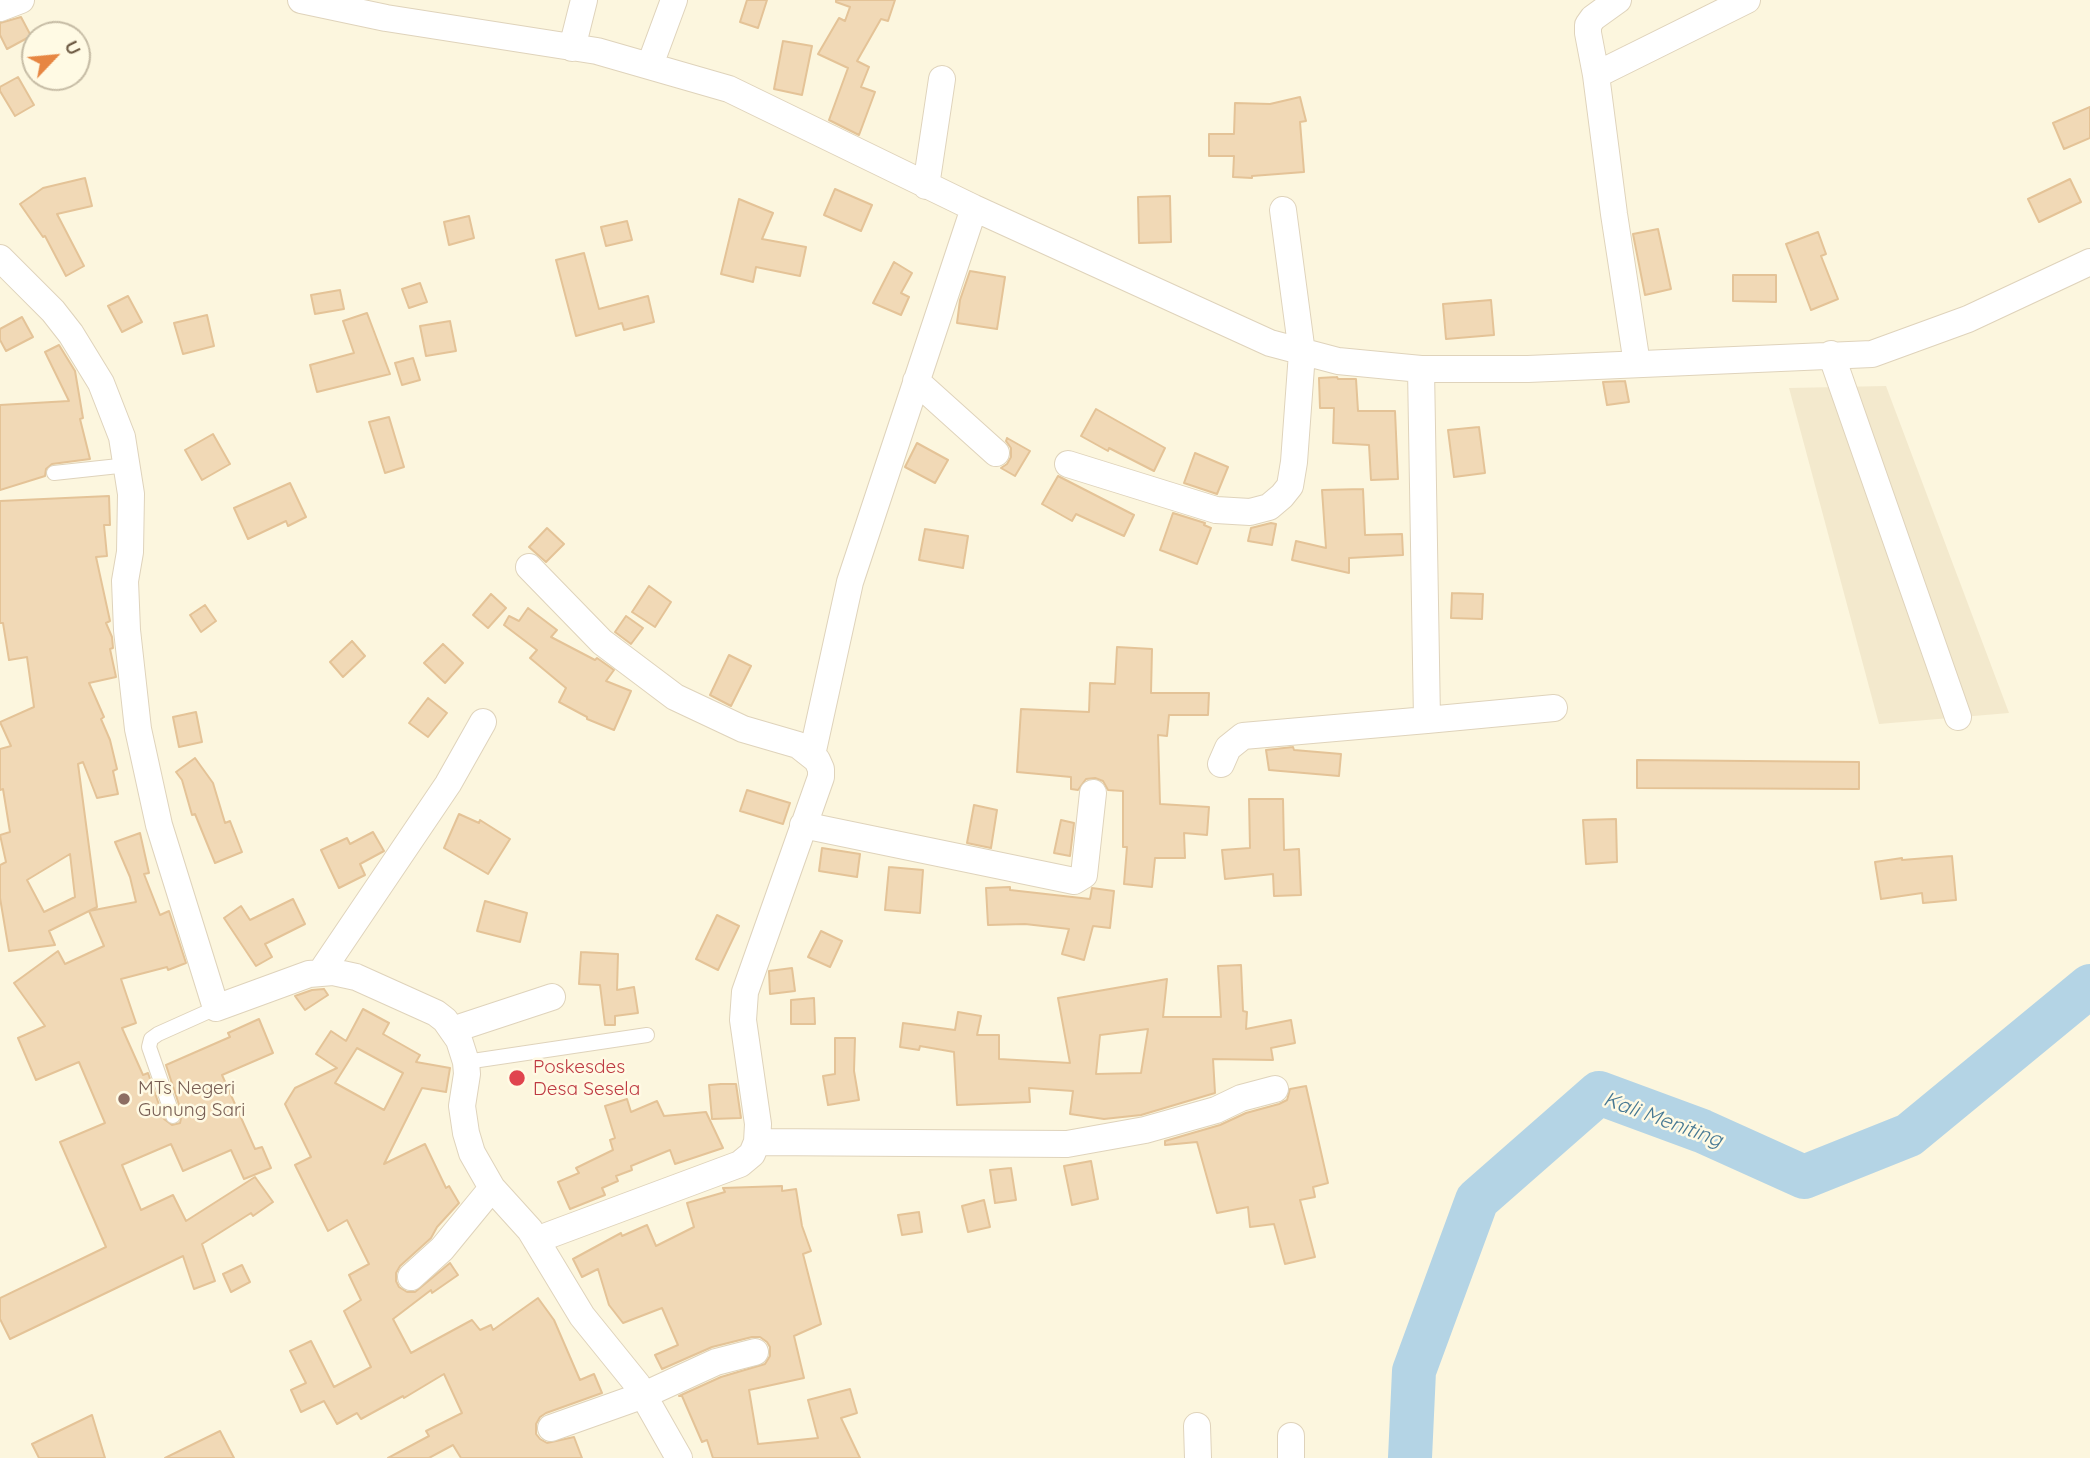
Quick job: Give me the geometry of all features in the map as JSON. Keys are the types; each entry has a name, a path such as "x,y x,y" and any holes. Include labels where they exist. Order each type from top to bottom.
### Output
{"street":[{"path":"0,8 21,0"},
{"path":"301,0 389,9 597,51 729,89 926,186 1270,343 1302,353 1363,365 1420,369 1528,369 1872,354 1968,319 2090,262"},
{"path":"572,48 584,0"},
{"path":"650,65 674,0"},
{"path":"1618,0 1588,25 1637,364"},
{"path":"1597,75 1747,0"},
{"path":"926,186 942,79"},
{"path":"812,755 850,582 974,208"},
{"path":"1069,464 1216,510 1250,512 1269,507 1290,486 1302,353 1283,210"},
{"path":"0,258 53,311 88,358 113,410 128,465 132,523 125,581 127,630 138,729 159,825 216,1007 321,972 345,973 436,1013 459,1040 466,1062 462,1106 472,1153 492,1188 536,1240 582,1317 616,1356 644,1395 679,1458"},
{"path":"1831,354 1958,717"},
{"path":"1420,369 1427,720"},
{"path":"916,381 996,453"},
{"path":"529,567 602,642 675,697 743,729 798,745 812,755 821,769 821,777 745,992 743,1020 758,1124 757,1142 752,1154 740,1164 536,1240"},
{"path":"1221,764 1228,748 1243,736 1554,708"},
{"path":"321,972 448,784 483,722"},
{"path":"803,825 1074,881 1084,875 1093,793"},
{"path":"452,1030 552,997"},
{"path":"757,1142 1067,1144 1145,1130 1216,1110 1241,1098 1275,1089"},
{"path":"411,1277 442,1249 492,1188"},
{"path":"551,1428 644,1395 716,1362 755,1352"},
{"path":"1197,1426 1198,1458"}],"lane":[{"path":"54,473 128,465"},
{"path":"173,1116 149,1046 151,1040 158,1034 216,1007"},
{"path":"466,1062 647,1035"}],"shaded area":[{"path":"1886,386 2009,713 1879,724 1789,388"}],"building":[{"path":"747,0 767,0 758,28 740,22"},
{"path":"836,0 895,0 888,21 881,19 857,61 869,67 861,87 875,92 859,135 829,120 848,68 818,54 839,18 845,21 850,7"},
{"path":"21,17 23,21 21,41 7,49 0,35 0,23"},
{"path":"783,41 812,46 802,95 774,89"},
{"path":"18,77 21,91 26,91 34,105 15,116 0,87"},
{"path":"1300,97 1306,121 1300,122 1304,172 1252,178 1233,177 1234,156 1209,156 1209,134 1234,134 1235,103 1270,104"},
{"path":"2090,107 2090,138 2064,149 2053,123"},
{"path":"85,178 92,206 57,214 84,266 66,276 45,236 43,237 20,204 43,188"},
{"path":"2070,179 2081,202 2039,222 2028,199"},
{"path":"835,189 872,205 861,231 824,215"},
{"path":"1170,196 1171,242 1139,243 1138,197"},
{"path":"739,199 773,213 762,239 806,247 800,276 756,267 753,282 721,274"},
{"path":"469,216 474,238 449,245 444,222"},
{"path":"627,221 632,240 606,246 601,227"},
{"path":"1658,229 1671,289 1645,295 1633,234"},
{"path":"1818,232 1826,254 1821,256 1838,299 1811,310 1786,244"},
{"path":"584,253 599,309 648,296 654,322 624,330 622,323 576,336 556,260"},
{"path":"894,262 912,273 901,293 909,297 901,315 873,303"},
{"path":"970,271 1005,277 997,329 957,323 960,300"},
{"path":"1733,275 1776,275 1776,302 1733,301"},
{"path":"420,283 427,302 409,308 402,289"},
{"path":"340,290 344,309 315,314 311,295"},
{"path":"128,296 142,322 122,332 108,306"},
{"path":"1491,300 1494,335 1446,339 1443,304"},
{"path":"367,313 390,374 317,392 310,365 354,353 343,321"},
{"path":"207,315 214,346 183,354 174,323"},
{"path":"22,317 33,337 6,351 0,340 0,329"},
{"path":"450,321 456,351 426,356 420,326"},
{"path":"59,345 75,371 83,418 80,419 90,459 52,464 46,469 45,476 0,490 0,405 69,401 45,352"},
{"path":"413,358 420,380 402,385 395,363"},
{"path":"1319,378 1356,379 1358,411 1395,411 1398,479 1371,480 1369,445 1333,443 1334,408 1320,408"},
{"path":"1625,381 1629,402 1607,405 1603,382"},
{"path":"1096,409 1165,448 1154,471 1081,436"},
{"path":"389,417 404,467 385,473 369,422"},
{"path":"1479,427 1485,473 1454,477 1448,430"},
{"path":"213,434 230,464 202,480 185,450"},
{"path":"1007,438 1030,451 1015,476 1001,468 1011,457"},
{"path":"917,443 948,460 935,483 905,467"},
{"path":"1195,453 1228,467 1217,494 1184,483"},
{"path":"1058,476 1134,515 1124,536 1076,514 1072,521 1042,504"},
{"path":"290,483 306,517 288,526 286,521 248,539 234,508"},
{"path":"1363,489 1365,535 1402,534 1403,555 1349,558 1349,573 1292,560 1296,541 1326,548 1322,490"},
{"path":"109,496 110,525 104,525 107,556 96,557 110,621 106,623 112,637 113,648 110,649 116,677 89,683 104,717 101,719 110,740 117,769 113,771 118,794 97,798 83,762 78,764 97,907 49,931 55,945 9,951 0,898 0,865 6,862 0,835 10,832 3,789 0,790 0,749 11,746 0,722 34,707 27,657 9,660 3,623 0,623 0,501","holes":["70,854 75,897 44,912 27,880"]},
{"path":"1173,513 1205,523 1204,525 1211,528 1197,564 1160,550"},
{"path":"1276,524 1272,545 1248,541 1251,528"},
{"path":"547,528 564,544 546,562 529,547"},
{"path":"925,529 968,536 963,568 919,560"},
{"path":"649,586 671,602 655,627 632,612"},
{"path":"1452,593 1483,594 1482,619 1451,618"},
{"path":"491,594 506,608 488,628 473,615"},
{"path":"205,605 216,621 201,632 190,615"},
{"path":"528,608 557,630 551,637 595,660 597,658 614,670 606,681 631,691 614,730 587,719 559,702 566,688 530,658 537,650 504,625 509,616 519,621"},
{"path":"626,616 643,628 631,644 615,632"},
{"path":"352,641 365,656 343,677 330,662"},
{"path":"443,644 463,663 445,683 424,663"},
{"path":"1117,647 1152,649 1151,693 1209,693 1208,715 1169,715 1167,736 1158,735 1160,804 1209,807 1207,835 1184,833 1185,858 1155,858 1152,887 1124,884 1127,847 1123,847 1123,791 1108,790 1103,781 1095,778 1086,779 1078,790 1071,789 1071,777 1017,772 1021,709 1089,712 1090,683 1115,684"},
{"path":"729,655 751,666 731,706 710,695"},
{"path":"428,698 447,713 428,737 409,723"},
{"path":"196,712 202,742 179,747 173,717"},
{"path":"1293,747 1294,750 1341,754 1339,776 1269,770 1266,750"},
{"path":"195,758 213,783 225,823 230,821 242,852 215,863 195,814 192,815 182,780 176,772"},
{"path":"1637,760 1859,762 1859,789 1637,788"},
{"path":"747,790 790,803 783,824 740,811"},
{"path":"1249,799 1283,799 1284,850 1299,849 1301,895 1274,896 1273,874 1225,879 1222,850 1250,848"},
{"path":"974,805 997,810 991,848 967,843"},
{"path":"459,814 479,823 480,820 510,839 488,874 444,848"},
{"path":"1616,819 1617,862 1586,864 1583,820"},
{"path":"1061,820 1074,823 1070,856 1054,853"},
{"path":"373,832 384,851 360,864 365,875 339,888 321,850 347,838 350,844"},
{"path":"140,833 149,873 144,874 160,915 169,911 186,963 168,970 167,967 121,979 136,1023 122,1028 143,1075 148,1073 164,1119 172,1125 180,1123 182,1114 166,1065 230,1037 228,1033 259,1019 273,1053 222,1075 255,1149 262,1147 271,1168 244,1179 231,1150 183,1171 171,1144 122,1165 141,1210 173,1195 186,1221 255,1177 273,1202 202,1244 215,1281 194,1289 183,1256 10,1339 0,1319 0,1298 106,1247 60,1142 105,1123 79,1062 36,1080 18,1038 45,1026 14,983 58,951 65,964 104,946 89,911 136,902 130,877 115,842"},
{"path":"822,848 860,854 857,877 819,871"},
{"path":"1952,856 1956,900 1923,903 1922,893 1881,899 1875,862"},
{"path":"889,867 923,870 920,913 885,910"},
{"path":"1010,887 1010,890 1090,899 1092,888 1114,891 1110,928 1093,926 1084,960 1062,954 1069,929 1025,924 988,925 986,888"},
{"path":"293,899 305,924 265,944 272,957 256,966 224,918 241,906 250,920"},
{"path":"485,901 527,913 520,942 477,931"},
{"path":"717,915 739,926 718,970 696,959"},
{"path":"821,931 842,941 830,967 808,957"},
{"path":"581,952 618,954 617,990 634,987 638,1013 615,1016 615,1025 605,1025 600,985 579,984"},
{"path":"1241,965 1243,1011 1247,1012 1246,1029 1291,1020 1295,1043 1271,1048 1273,1060 1213,1059 1215,1093 1141,1115 1104,1119 1070,1114 1073,1091 1029,1088 1030,1102 957,1105 954,1052 920,1046 919,1050 900,1047 903,1023 955,1030 958,1012 981,1016 977,1035 999,1035 999,1059 1070,1063 1058,998 1167,979 1163,1017 1221,1017 1218,966","holes":["1148,1029 1141,1073 1096,1074 1100,1035"]},
{"path":"792,968 795,991 770,994 769,971"},
{"path":"324,989 328,995 305,1010 295,996 312,990"},
{"path":"814,998 815,1024 791,1024 791,1000"},
{"path":"363,1009 389,1023 383,1034 420,1055 416,1062 450,1068 446,1092 422,1088 384,1164 425,1144 446,1188 449,1186 459,1203 437,1227 431,1238 400,1266 396,1273 399,1287 407,1292 415,1292 450,1263 458,1275 432,1293 431,1290 393,1319 411,1353 472,1320 480,1330 491,1325 493,1330 538,1298 554,1320 580,1380 594,1374 602,1393 546,1413 536,1424 536,1434 547,1443 574,1437 582,1458 461,1458 453,1445 429,1458 388,1458 429,1436 426,1431 462,1413 444,1374 361,1419 357,1413 337,1424 324,1401 301,1412 291,1390 306,1383 290,1351 311,1341 334,1387 371,1367 344,1311 361,1300 349,1275 369,1264 347,1220 328,1231 295,1165 311,1157 285,1104 295,1088 337,1068 316,1054 331,1031 346,1041","holes":["357,1048 403,1073 384,1110 335,1083"]},
{"path":"835,1038 855,1038 854,1071 859,1100 828,1105 823,1076 835,1074"},
{"path":"736,1084 741,1118 712,1119 709,1085"},
{"path":"1306,1086 1328,1183 1313,1187 1315,1197 1300,1200 1315,1257 1285,1264 1274,1224 1250,1227 1248,1207 1217,1213 1197,1142 1165,1145 1165,1141 1279,1104 1287,1100 1290,1089"},
{"path":"627,1099 631,1112 657,1101 664,1116 706,1112 723,1148 675,1164 670,1150 631,1166 632,1170 616,1176 618,1181 602,1188 605,1195 570,1209 558,1182 579,1173 576,1168 613,1150 610,1140 615,1138 605,1106"},
{"path":"1091,1161 1098,1199 1072,1205 1064,1166"},
{"path":"1011,1168 1016,1200 995,1203 990,1170"},
{"path":"782,1186 782,1191 796,1189 802,1226 811,1251 803,1254 821,1324 794,1336 804,1378 749,1390 758,1444 818,1438 808,1400 850,1389 857,1413 841,1418 860,1458 713,1458 707,1440 702,1442 682,1396 679,1396 721,1377 765,1364 770,1356 767,1342 760,1337 752,1337 712,1347 662,1369 655,1355 678,1345 662,1308 623,1323 609,1305 598,1269 582,1277 573,1259 621,1233 622,1236 647,1225 656,1246 694,1227 687,1203 725,1192 723,1188"},
{"path":"984,1200 990,1227 968,1232 962,1206"},
{"path":"919,1212 922,1232 902,1235 898,1215"},
{"path":"242,1265 250,1282 231,1292 223,1274"},
{"path":"92,1415 105,1458 39,1458 32,1444"},
{"path":"220,1431 234,1458 165,1458"}],"waterway":[{"name":"Kali Meniting","path":"1410,1458 1414,1371 1477,1200 1599,1093 1702,1131 1804,1177 1909,1135 2090,986"}],"place":[{"name":"Poskesdes Desa Sesela","path":"517,1078"},
{"name":"MTs Negeri Gunung Sari","path":"124,1099"}]}
